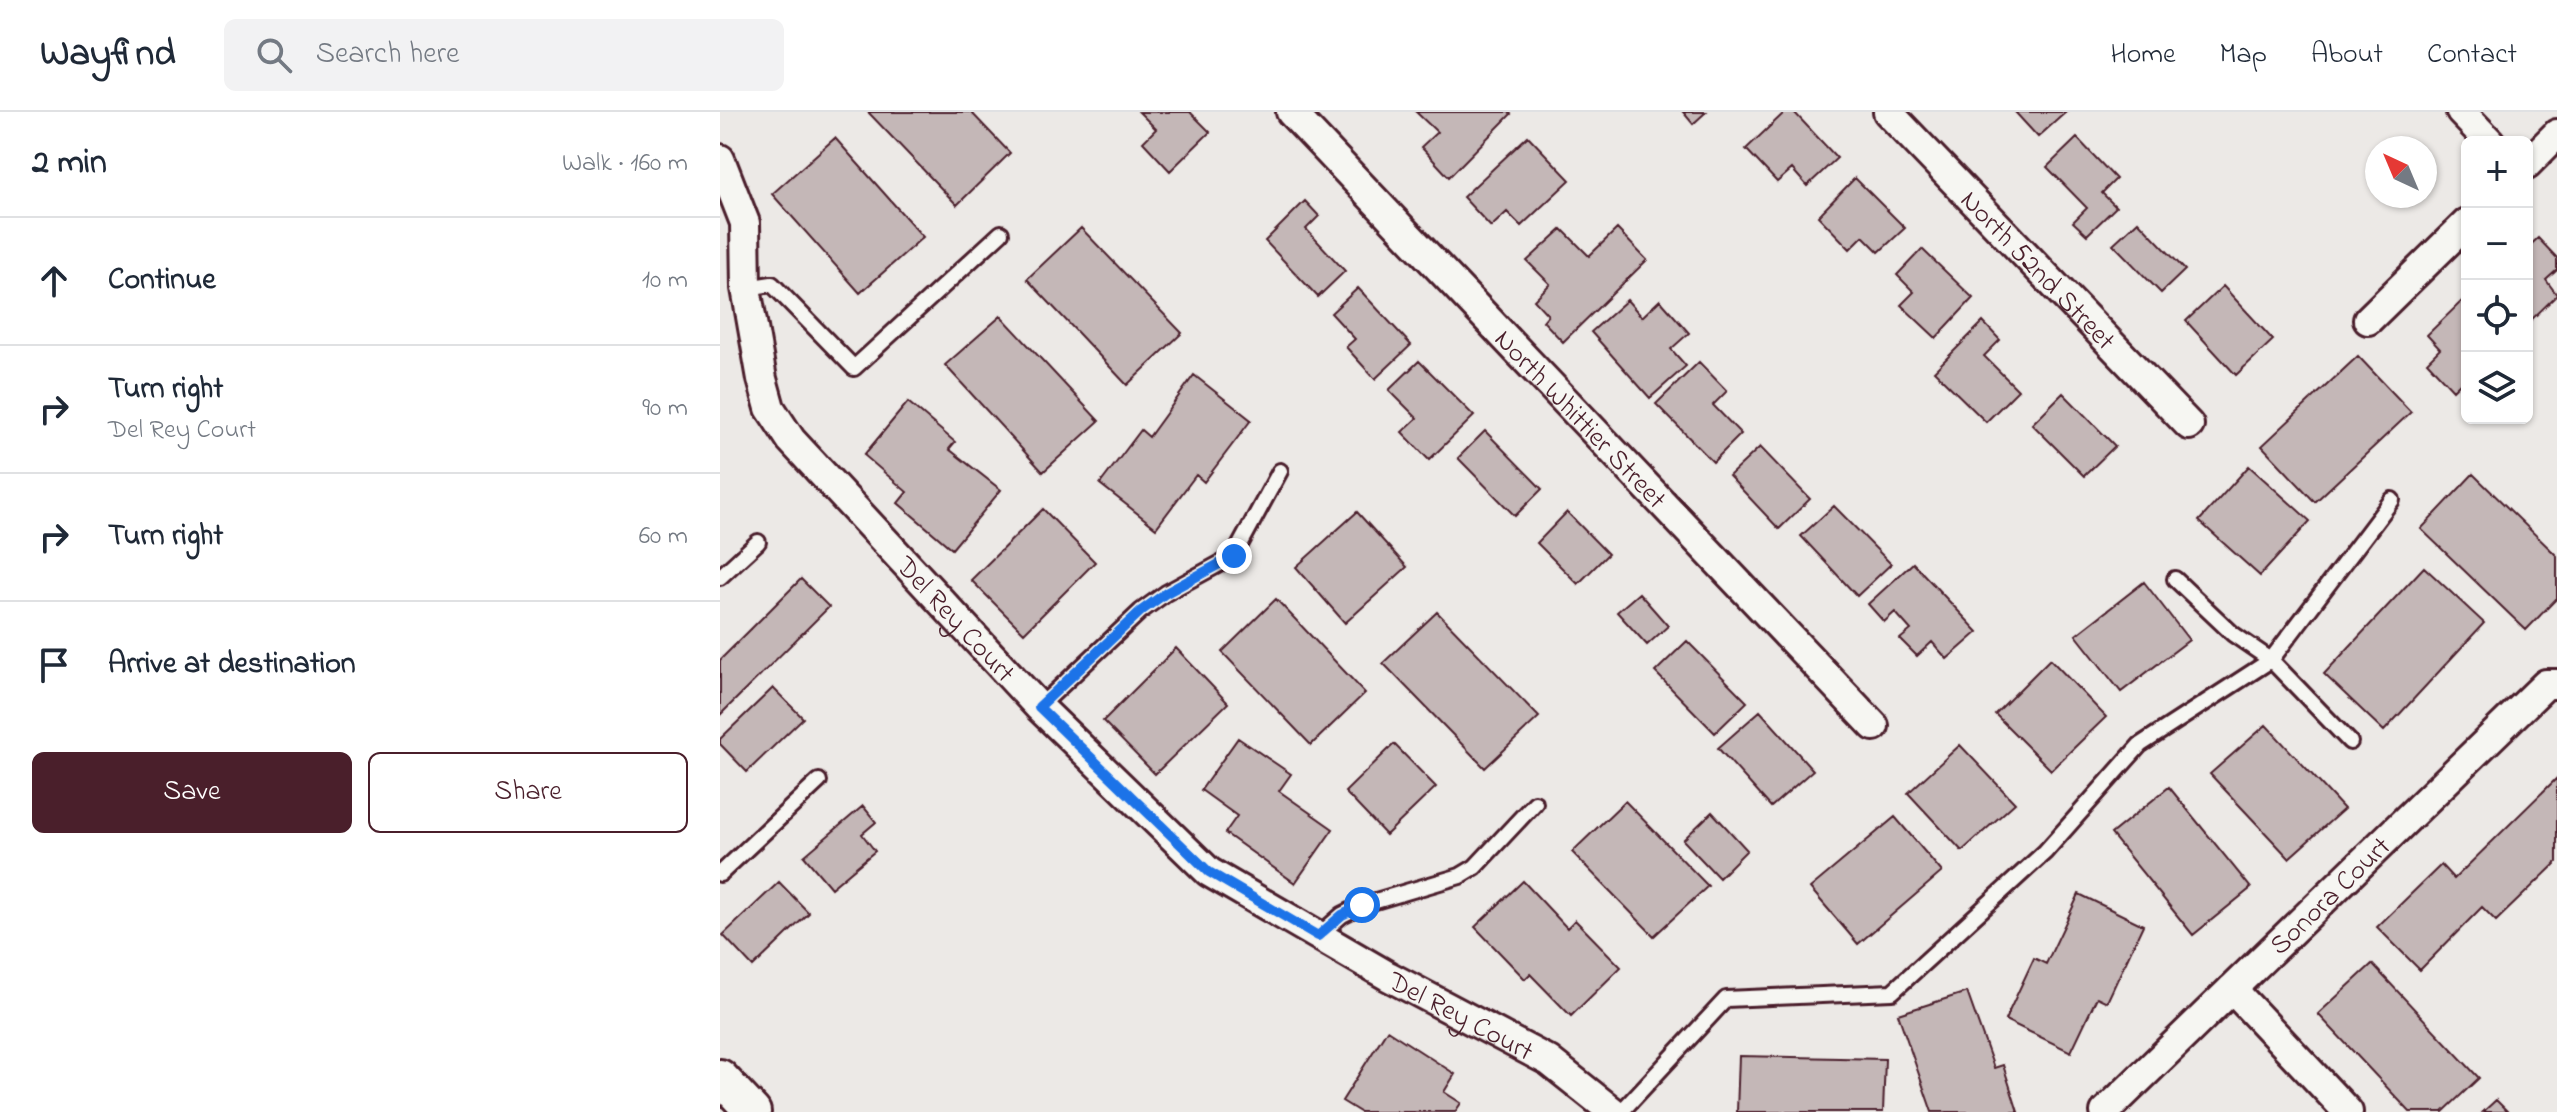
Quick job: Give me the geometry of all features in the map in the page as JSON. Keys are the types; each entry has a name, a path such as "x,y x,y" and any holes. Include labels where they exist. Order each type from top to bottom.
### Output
{"street":[{"name":"North Whittier Street","path":"1291,112 1874,726"},
{"name":"North 52nd Street","path":"1888,112 2189,425"},
{"path":"2461,112 2484,136"},
{"path":"2533,158 2557,134"},
{"name":"Del Rey Court","path":"720,159 745,223 746,288 770,408 791,440 1039,707 1209,872 1388,976 1549,1061 1613,1112"},
{"path":"2368,320 2461,229"},
{"name":"Sonora Court","path":"2105,1112 2546,684 2557,684"},
{"path":"2232,989 2348,1112"},
{"path":"720,1077 753,1112"}],"lane":[{"path":"746,288 772,284 854,368 1001,233"},
{"path":"1039,707 1141,611 1166,593 1234,556 1280,471"},
{"path":"1621,1112 1726,999 1892,992 2045,852 2140,745 2271,660 2392,500"},
{"path":"720,577 758,542"},
{"path":"2175,579 2233,634 2271,660 2350,742"},
{"path":"720,874 819,781"},
{"path":"1318,936 1342,915 1362,905 1467,872 1535,803"}],"building":[{"path":"868,112 971,112 1010,153 957,205"},
{"path":"1139,112 1190,112 1210,132 1170,171 1143,142 1156,129"},
{"path":"1416,112 1511,114 1449,177 1421,147 1437,132"},
{"path":"1683,112 1706,112 1693,124"},
{"path":"1785,112 1794,112 1837,158 1807,186 1792,169 1777,182 1746,149"},
{"path":"2015,112 2066,112 2038,137"},
{"path":"1528,136 1570,180 1521,226 1507,212 1491,227 1463,197"},
{"path":"835,138 923,237 860,293 772,194"},
{"path":"2077,138 2116,179 2102,193 2116,207 2087,235 2073,222 2087,208 2047,167"},
{"path":"1855,178 1905,228 1879,252 1863,236 1850,249 1818,216"},
{"path":"1305,201 1319,216 1306,229 1345,271 1318,297 1265,241"},
{"path":"2138,221 2185,270 2161,293 2113,244"},
{"path":"1081,228 1182,333 1127,385 1027,279"},
{"path":"1562,229 1589,256 1617,229 1647,260 1563,342 1543,321 1548,315 1534,300 1550,284 1527,261"},
{"path":"2538,238 2557,258 2557,270 2546,280 2557,295 2533,318 2533,280 2533,243"},
{"path":"1922,249 1973,298 1936,338 1901,305 1914,292 1897,275"},
{"path":"2223,286 2273,340 2236,375 2186,321"},
{"path":"1358,288 1411,345 1375,379 1346,347 1355,339 1331,313"},
{"path":"1627,300 1642,317 1660,300 1689,333 1671,349 1686,366 1650,398 1591,332"},
{"path":"2461,302 2461,382 2453,390 2427,362 2440,349 2427,335"},
{"path":"1001,316 1099,421 1043,472 945,365"},
{"path":"1983,322 2000,340 1984,356 2018,390 1986,422 1934,371"},
{"path":"2358,356 2411,412 2315,502 2262,446"},
{"path":"1419,361 1474,416 1429,460 1402,432 1417,418 1389,390"},
{"path":"1699,362 1727,391 1713,405 1741,434 1713,462 1656,404"},
{"path":"1194,375 1251,420 1204,482 1196,475 1156,528 1100,484 1141,430 1149,437"},
{"path":"2063,393 2115,446 2084,476 2032,424"},
{"path":"908,402 955,442 949,449 1001,490 952,549 898,503 907,492 864,455"},
{"path":"1485,431 1542,489 1515,516 1458,458"},
{"path":"1760,447 1810,499 1779,529 1729,476"},
{"path":"2249,466 2310,521 2260,576 2199,521"},
{"path":"2473,474 2557,556 2557,598 2526,630 2421,529"},
{"path":"1834,506 1891,564 1857,596 1801,536"},
{"path":"1043,509 1095,562 1024,633 971,580"},
{"path":"1357,512 1407,567 1345,623 1296,567"},
{"path":"1567,512 1608,554 1578,584 1537,543"},
{"path":"1913,563 1978,632 1947,659 1932,642 1917,656 1900,639 1911,630 1895,612 1884,622 1868,604"},
{"path":"2424,567 2484,623 2384,731 2324,674"},
{"path":"801,579 829,607 720,715 720,660"},
{"path":"2144,582 2189,640 2121,692 2076,635"},
{"path":"1639,593 1668,626 1647,645 1617,612"},
{"path":"1276,599 1365,693 1311,745 1222,652"},
{"path":"1437,612 1539,717 1485,768 1383,663"},
{"path":"1687,641 1747,702 1715,733 1655,672"},
{"path":"1176,648 1228,703 1155,774 1103,721"},
{"path":"2050,659 2106,717 2051,770 1995,714"},
{"path":"773,688 803,718 747,772 720,744 720,739"},
{"path":"1760,711 1813,770 1771,807 1718,748"},
{"path":"2266,725 2344,809 2289,858 2210,774"},
{"path":"1238,738 1291,774 1279,791 1333,829 1295,883 1225,833 1237,816 1201,790"},
{"path":"1394,744 1436,787 1386,835 1345,792"},
{"path":"1960,745 2015,803 1962,851 1908,793"},
{"path":"2557,778 2557,862 2496,921 2482,907 2420,970 2377,927 2441,865 2454,879"},
{"path":"2169,787 2251,888 2193,935 2111,834"},
{"path":"1625,801 1708,886 1654,936 1572,852"},
{"path":"863,806 876,822 862,834 875,851 831,888 804,856"},
{"path":"1712,812 1747,850 1719,878 1683,840"},
{"path":"1895,817 1942,872 1858,944 1810,888"},
{"path":"1523,881 1567,928 1575,920 1621,967 1571,1016 1530,974 1525,979 1475,927"},
{"path":"779,882 809,913 753,967 723,935"},
{"path":"2079,894 2143,925 2107,1002 2097,997 2071,1052 2005,1020 2034,958 2046,964"},
{"path":"2372,964 2479,1078 2443,1112 2410,1112 2318,1014"},
{"path":"1967,992 1994,1068 2003,1065 2018,1112 1932,1112 1898,1014"},
{"path":"1387,1030 1455,1074 1444,1092 1461,1103 1455,1112 1360,1112 1342,1101"},
{"path":"1739,1056 1885,1059 1883,1112 1737,1112"},
{"path":"2496,1100 2508,1112 2483,1112"}],"route":[{"path":"1234,556 1166,593 1141,611 1039,707 1209,872 1318,936 1342,915 1362,905"}]}
